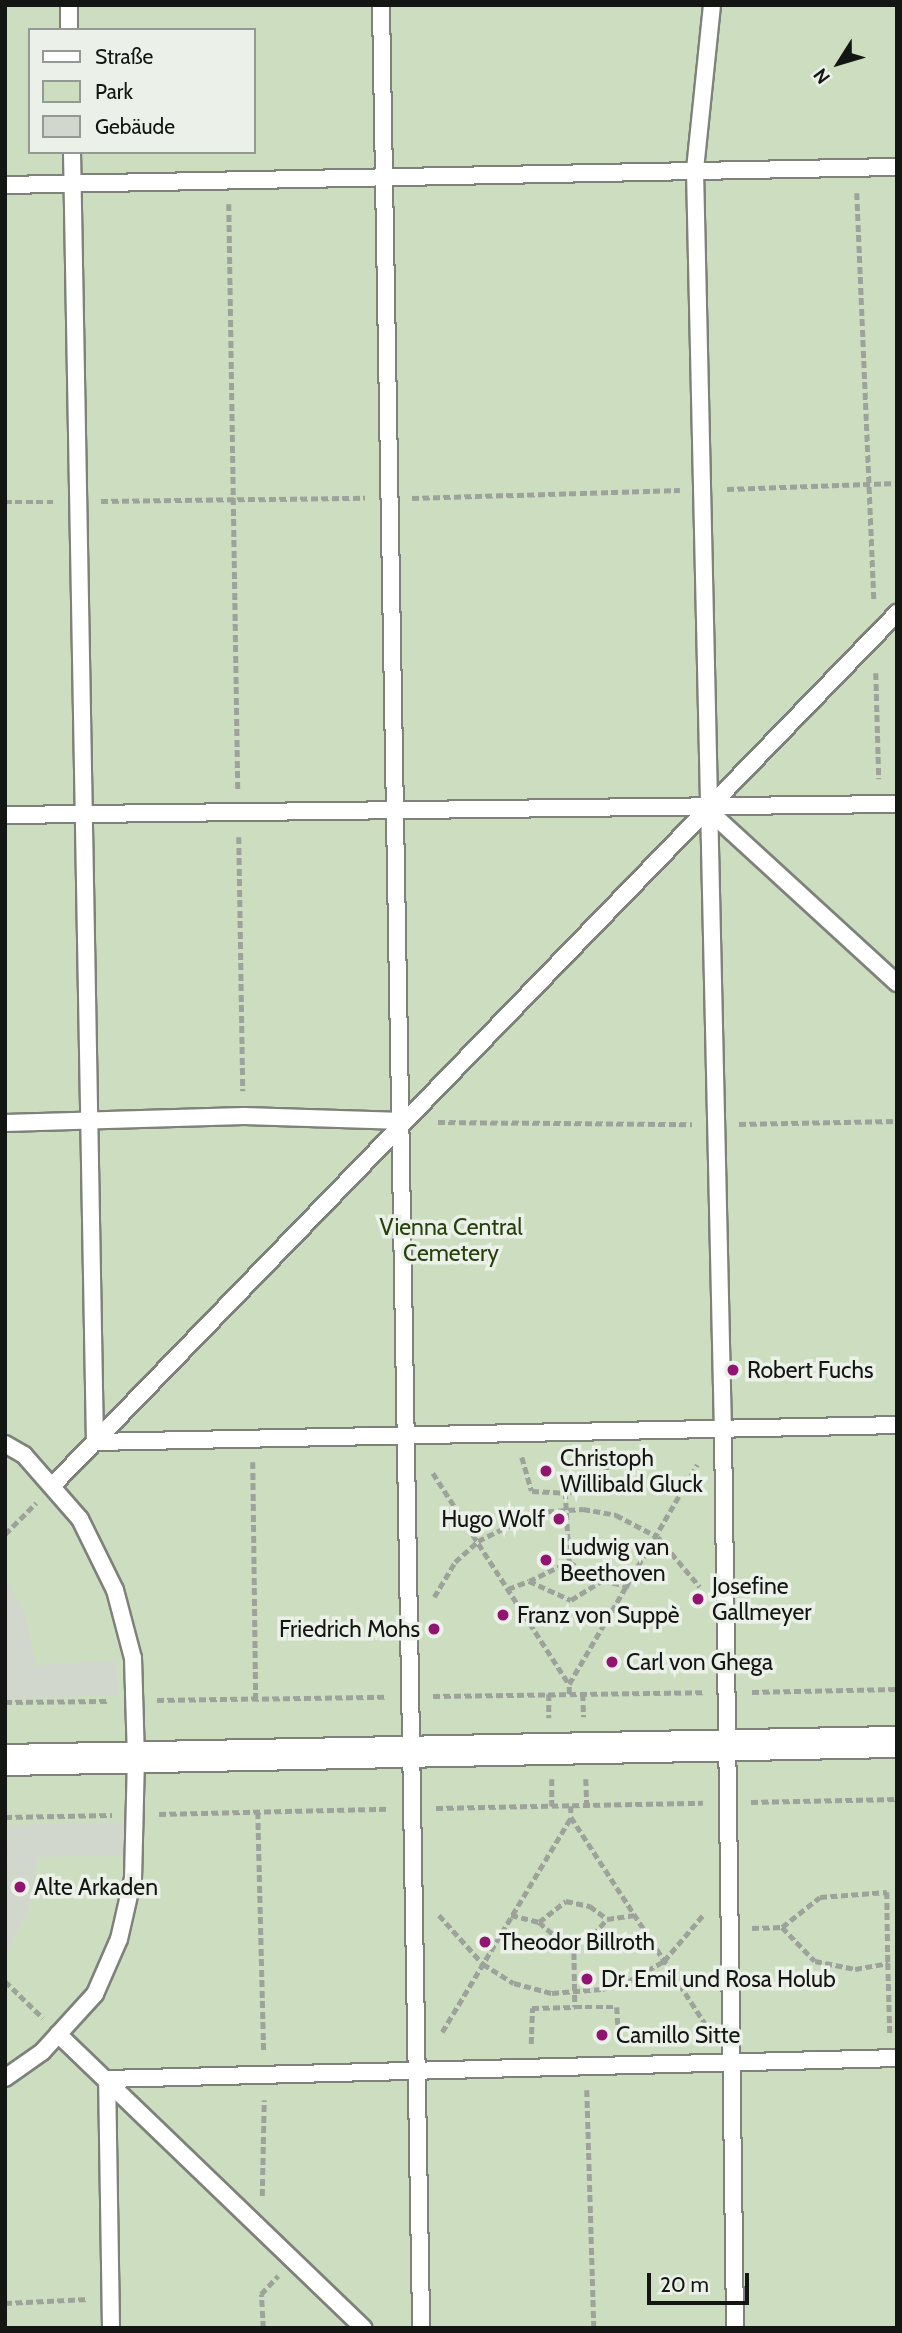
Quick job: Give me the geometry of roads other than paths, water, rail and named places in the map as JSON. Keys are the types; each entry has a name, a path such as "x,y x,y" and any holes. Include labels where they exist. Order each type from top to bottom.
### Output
{"street":[{"path":"5,1760 897,1742"}],"lane":[{"path":"69,5 69,28"},
{"path":"382,5 394,807 409,1437 415,2068 421,2328"},
{"path":"712,5 695,170 727,1629 736,2328"},
{"path":"72,154 95,1442"},
{"path":"5,185 385,181 695,170 897,167"},
{"path":"53,1485 402,1121 708,810 897,613"},
{"path":"5,815 83,816 394,807 708,810 897,804"},
{"path":"708,810 897,983"},
{"path":"5,1123 244,1116 402,1121"},
{"path":"95,1442 723,1431 897,1424"},
{"path":"5,1444 53,1485 80,1519 115,1590 133,1658 136,1757 133,1878 119,1939 95,1994 58,2034 5,2078"},
{"path":"58,2034 364,2328"},
{"path":"107,2079 415,2068 894,2058"},
{"path":"107,2079 111,2328"}],"place":[{"name":"Robert Fuchs","path":"733,1370"},
{"name":"Christoph Willibald Gluck","path":"546,1471"},
{"name":"Hugo Wolf","path":"559,1519"},
{"name":"Ludwig van Beethoven","path":"546,1560"},
{"name":"Josefine Gallmeyer","path":"698,1599"},
{"name":"Franz von Suppè","path":"503,1615"},
{"name":"Friedrich Mohs","path":"434,1629"},
{"name":"Carl von Ghega","path":"612,1662"},
{"name":"Alte Arkaden","path":"20,1887"},
{"name":"Theodor Billroth","path":"485,1942"},
{"name":"Dr. Emil und Rosa Holub","path":"587,1979"},
{"name":"Camillo Sitte","path":"602,2035"}],"park label":[{"name":"Vienna Central Cemetery","path":"451,1240"}]}
